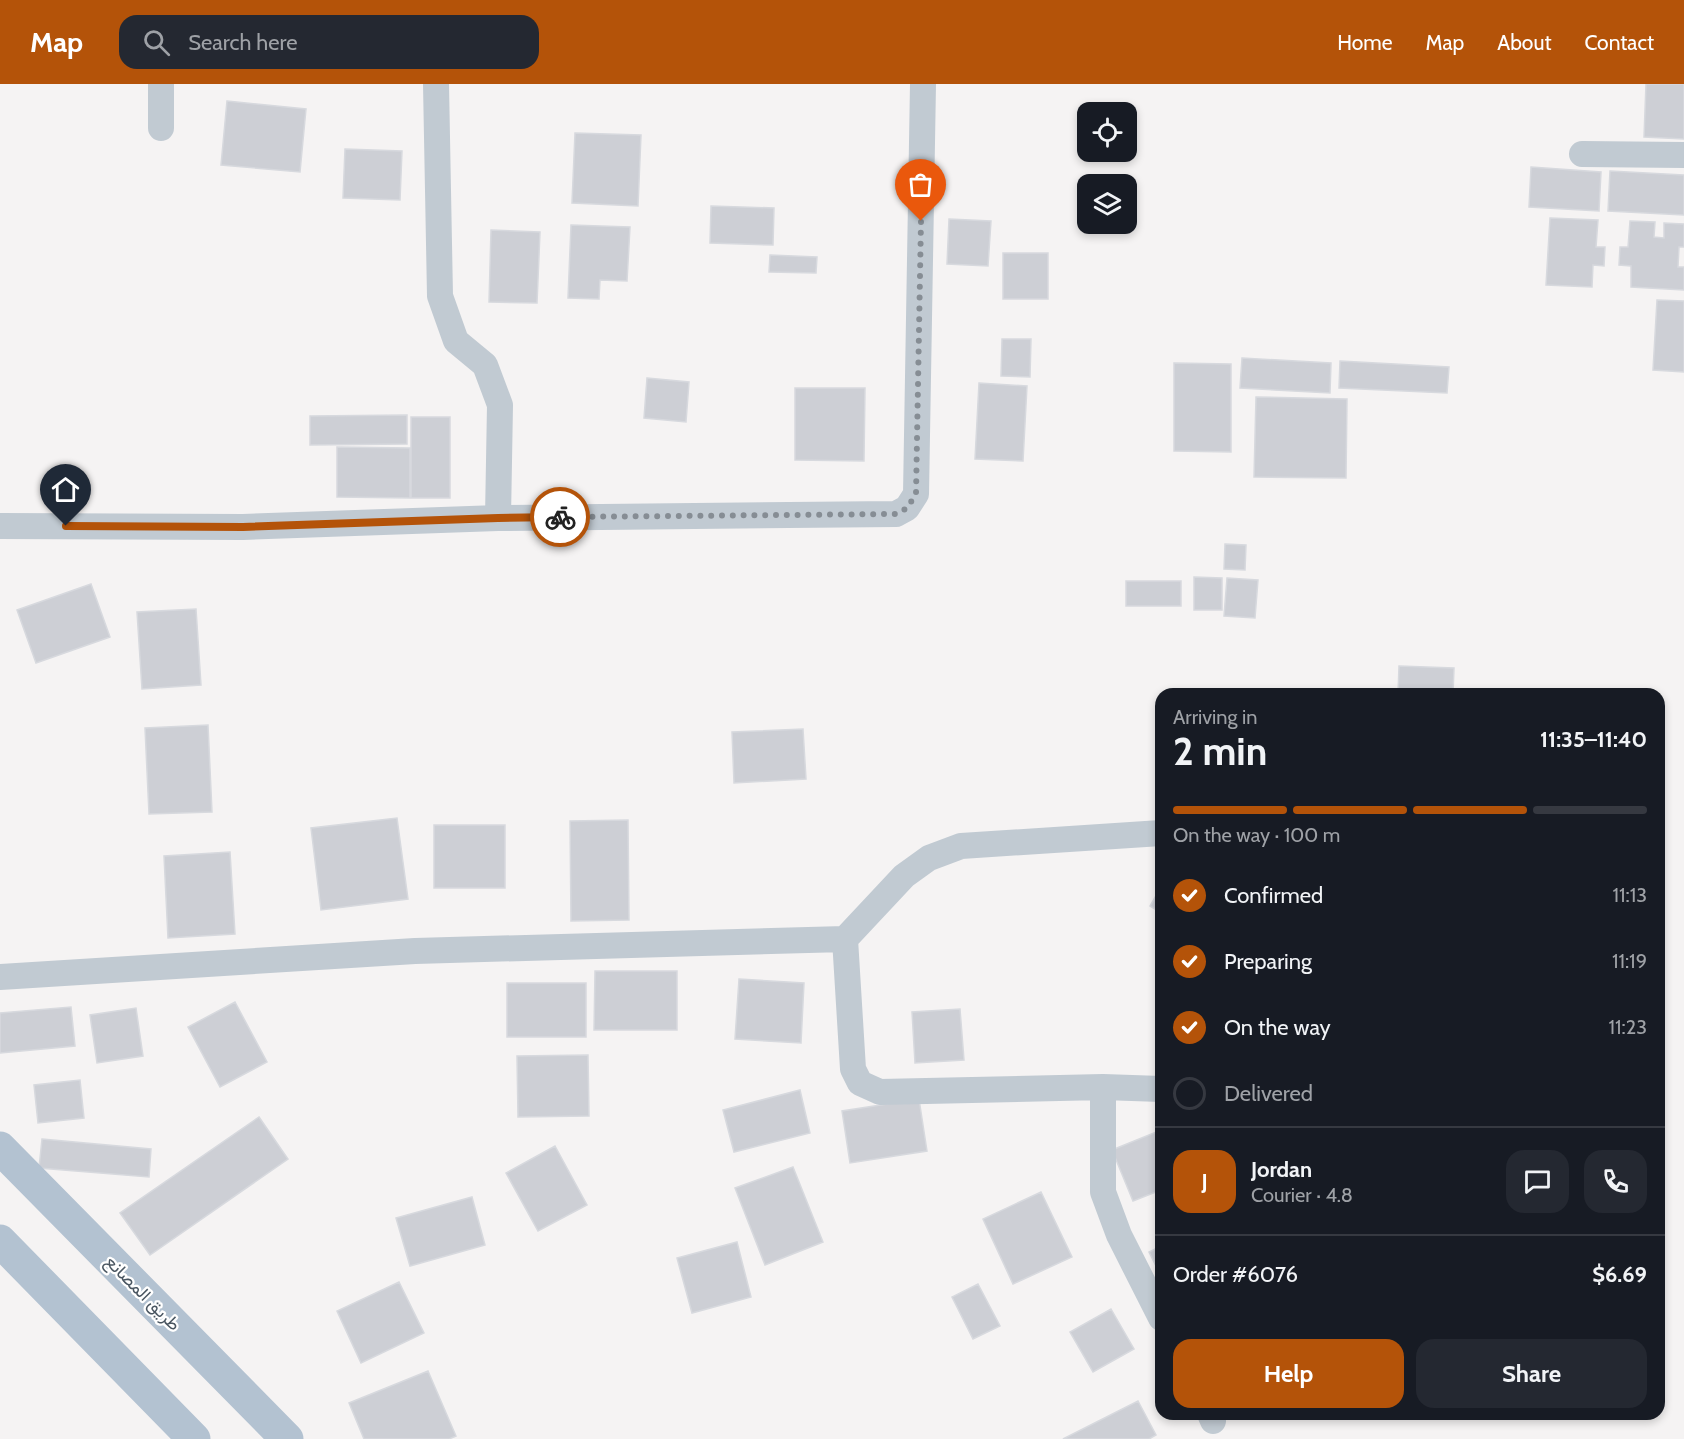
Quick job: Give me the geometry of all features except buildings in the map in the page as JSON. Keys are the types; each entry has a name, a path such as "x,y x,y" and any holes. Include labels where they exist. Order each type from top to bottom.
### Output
{"main road":[{"name":"طريق المصانع","path":"0,1148 287,1439"},
{"path":"0,1241 194,1439"}],"street":[{"path":"161,84 161,128"},
{"path":"436,84 440,296 456,341 485,365 500,405 498,518"},
{"path":"0,526 243,527 498,518 896,514 907,508 916,494 923,84"},
{"path":"1582,154 1684,155"},
{"path":"1155,833 961,846 929,858 904,876 845,939 853,1070 860,1083 880,1092 1155,1089"},
{"path":"0,977 416,951 845,939"},
{"path":"1103,1088 1103,1192 1119,1235 1155,1306"}],"way so far":[{"path":"560,517 896,514 907,508 916,494 921,221"}],"route":[{"path":"66,526 243,527 560,517"}]}
